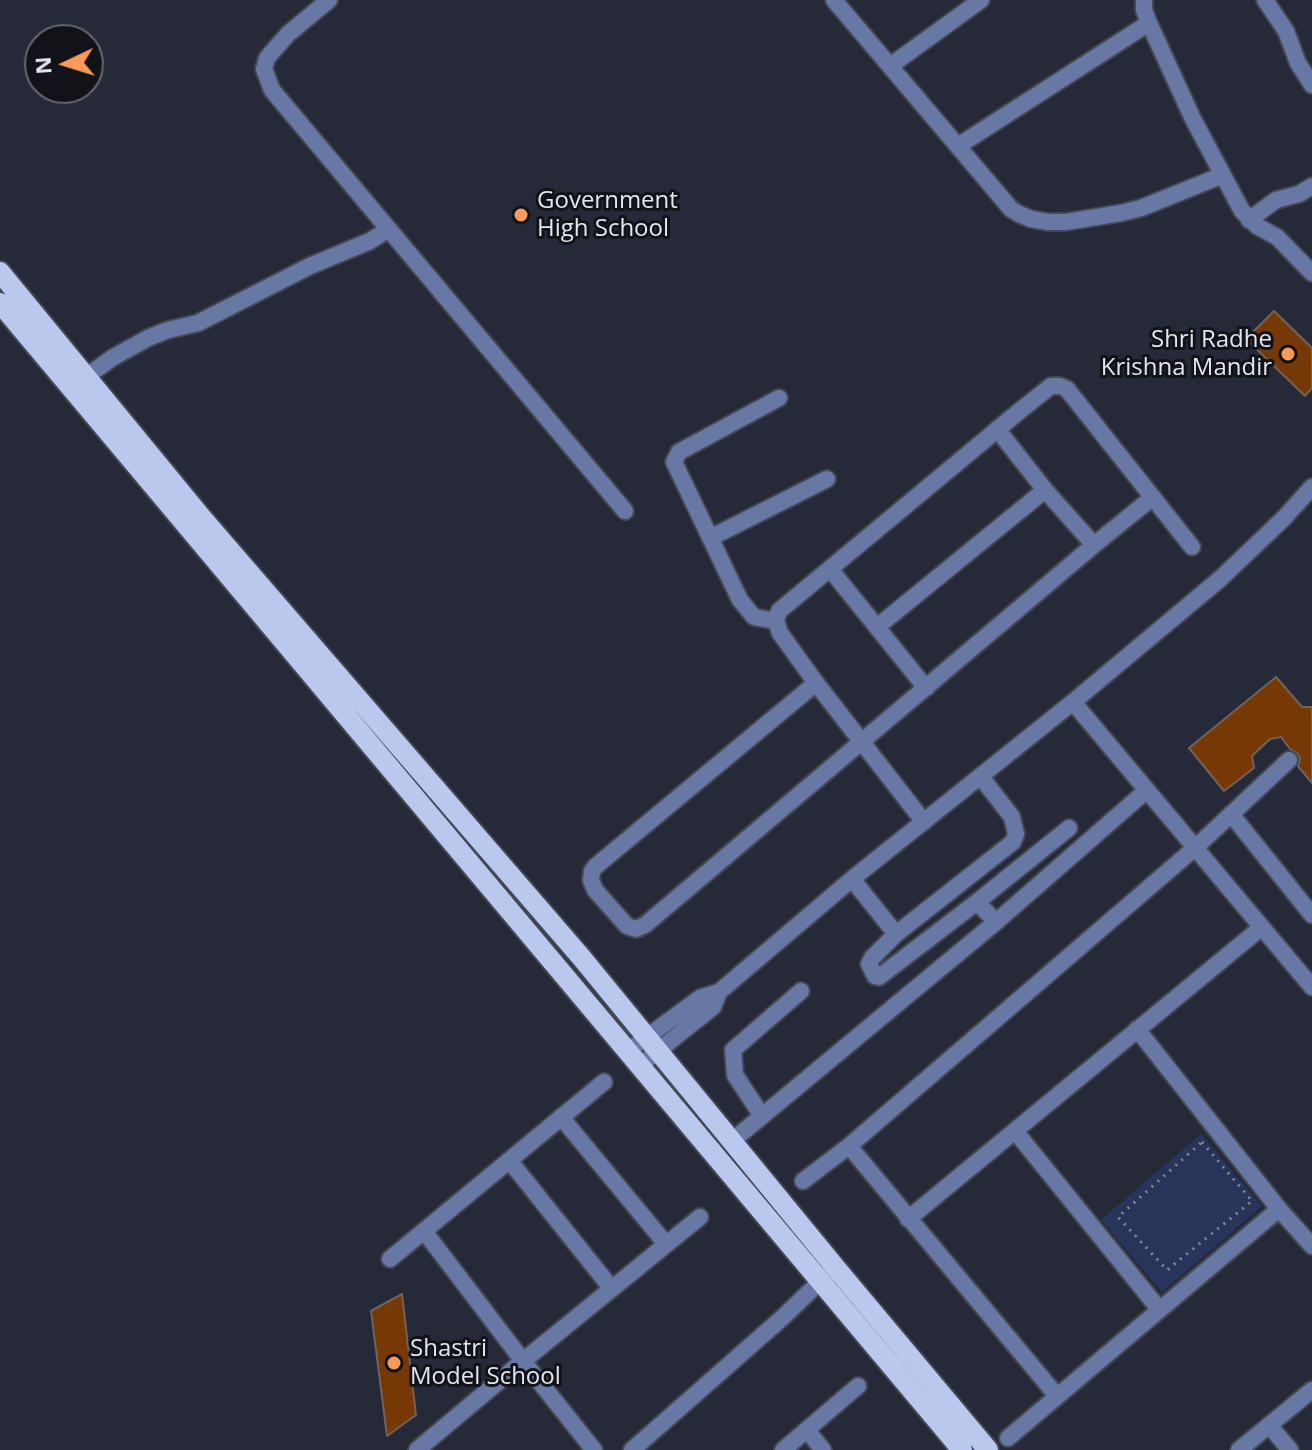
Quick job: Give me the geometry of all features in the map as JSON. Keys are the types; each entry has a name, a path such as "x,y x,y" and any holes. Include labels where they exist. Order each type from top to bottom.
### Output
{"main road":[{"path":"0,272 202,518 653,1044 732,1141 828,1274 962,1450"},
{"path":"0,303 634,1059 988,1450"}],"street":[{"path":"329,0 267,58 264,69 272,90 625,511"},
{"path":"834,0 1011,209 1031,219 1048,222 1081,220 1141,208 1223,175"},
{"path":"890,66 981,0"},
{"path":"1144,0 1149,23 1193,119 1242,211 1249,220 1277,237 1312,273"},
{"path":"1265,0 1286,31 1298,63 1312,85"},
{"path":"958,146 1149,23"},
{"path":"1249,220 1276,200 1299,194 1312,186"},
{"path":"86,377 148,338 198,323 389,229"},
{"path":"924,822 780,633 776,621 779,611 1051,386 1067,389 1192,547"},
{"path":"776,621 754,617 740,600 674,462 679,452 779,398"},
{"path":"997,429 1094,545"},
{"path":"710,538 827,479"},
{"path":"634,1059 700,998 719,992 852,879 981,777 1220,579 1312,487"},
{"path":"877,627 1045,490"},
{"path":"816,683 596,866 591,880 595,890 621,921 632,929 645,925 1153,497"},
{"path":"830,569 926,688"},
{"path":"1073,702 1312,987"},
{"path":"803,1181 849,1146 1196,847 1289,760"},
{"path":"981,777 1012,817 1016,834 1013,842 896,934 869,964 875,976 885,974 1069,828"},
{"path":"732,1141 996,922 1147,790"},
{"path":"1231,814 1312,915"},
{"path":"852,879 896,934"},
{"path":"977,902 996,922"},
{"path":"908,1219 1262,927"},
{"path":"762,1116 735,1075 733,1050 801,991"},
{"path":"1137,1029 1279,1209 1312,1246"},
{"path":"390,1259 604,1082"},
{"path":"561,1117 666,1244"},
{"path":"1015,1131 1159,1309"},
{"path":"849,1146 1057,1396"},
{"path":"509,1160 612,1289"},
{"path":"1008,1438 1279,1209"},
{"path":"417,1450 700,1217"},
{"path":"424,1231 594,1450"},
{"path":"632,1450 828,1274"},
{"path":"783,1450 858,1386"},
{"path":"1239,1450 1312,1390"},
{"path":"1269,1425 1290,1450"},
{"path":"807,1430 823,1450"}],"path":[{"path":"1202,1142 1252,1201 1167,1270 1118,1217 1202,1142"}],"shaded area":[{"path":"1201,1134 1262,1206 1162,1292 1101,1220"}],"building":[{"path":"1274,311 1312,348 1312,388 1305,396 1246,339"},
{"path":"1276,677 1302,707 1312,707 1312,783 1298,766 1300,758 1297,753 1281,737 1270,739 1252,756 1254,768 1224,791 1189,748"},
{"path":"402,1294 416,1415 387,1436 371,1311"}],"place":[{"name":"Government High School","path":"521,215"},
{"name":"Shri Radhe Krishna Mandir","path":"1288,354"},
{"name":"Shastri Model School","path":"394,1363"}]}
